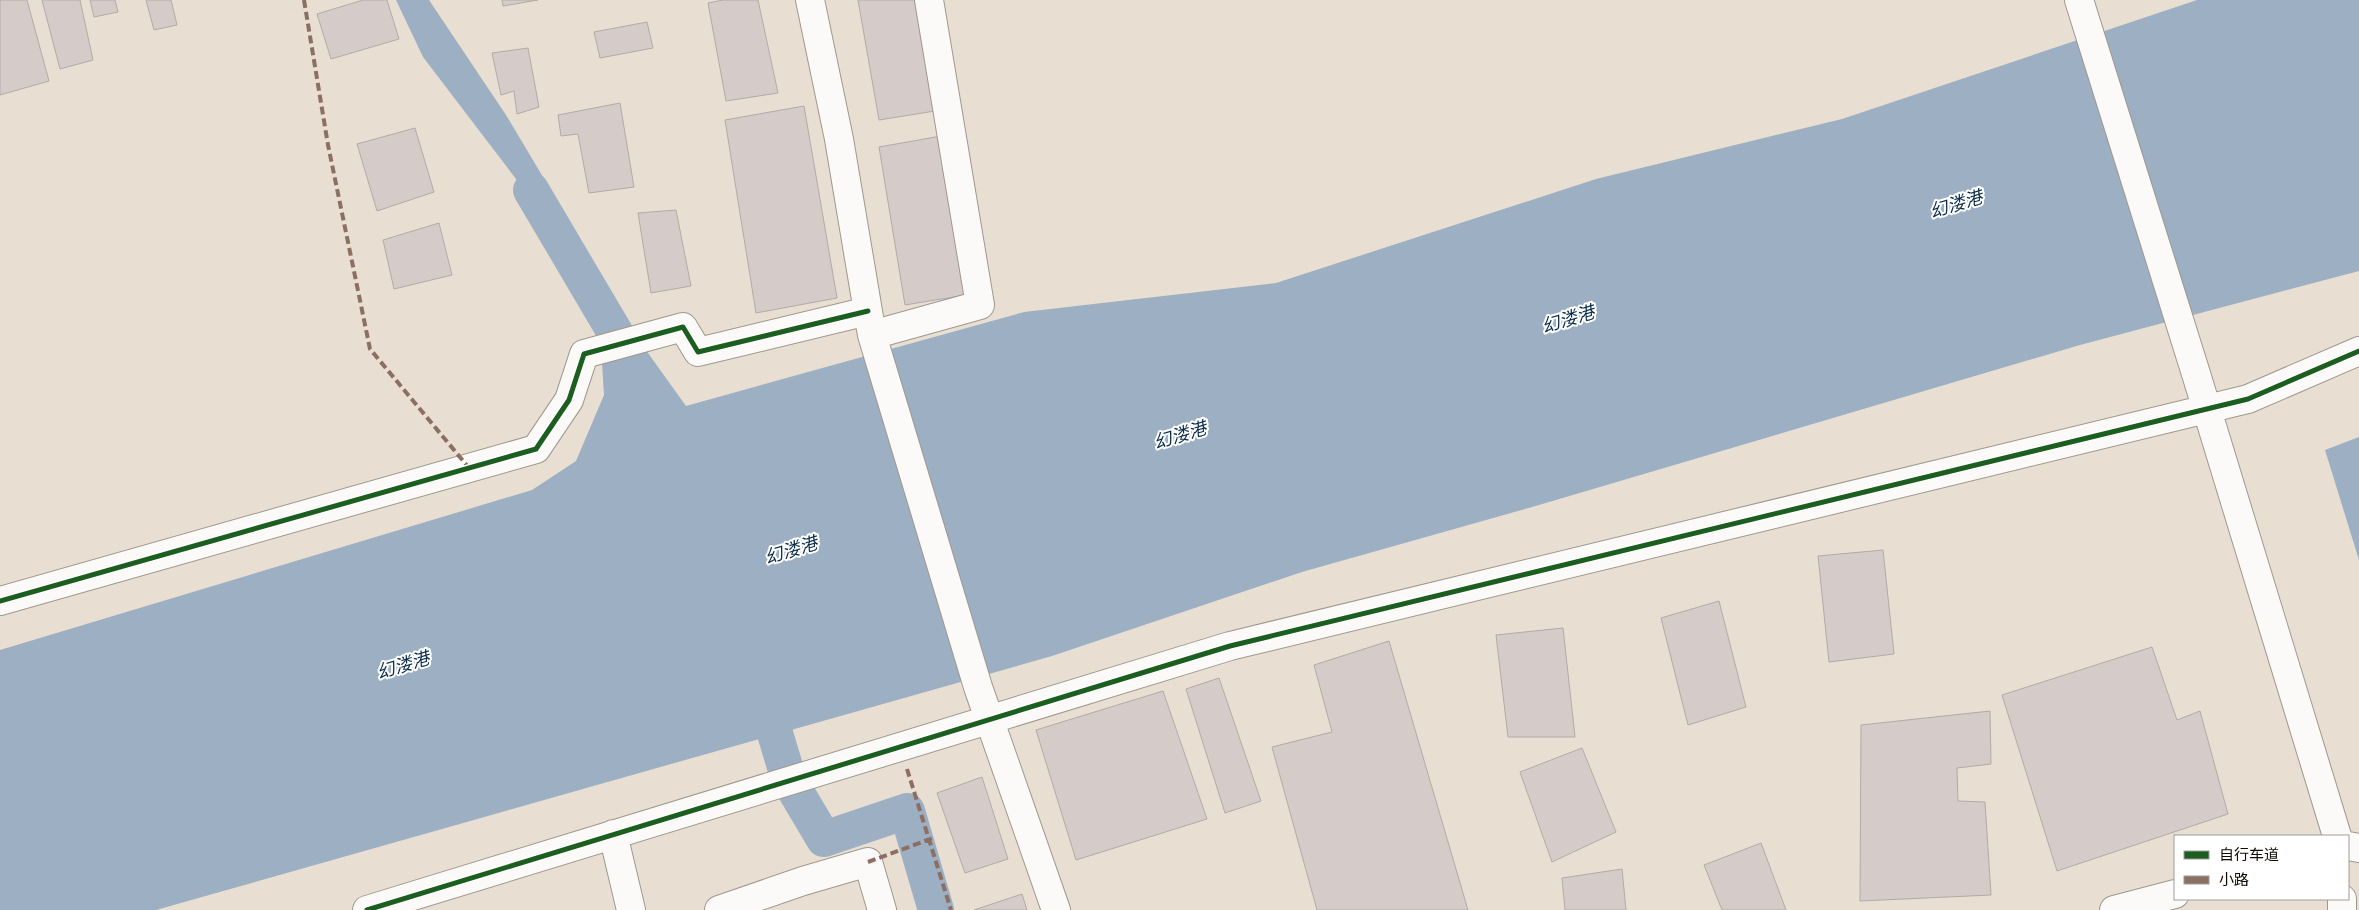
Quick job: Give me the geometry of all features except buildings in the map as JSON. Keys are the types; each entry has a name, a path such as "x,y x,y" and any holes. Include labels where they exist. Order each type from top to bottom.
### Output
{"street":[{"path":"810,0 839,140 870,323 988,720 1056,910"},
{"path":"0,601 536,450 569,400 584,354 683,326 698,352 980,305 929,0"},
{"path":"2079,0 2198,377 2337,835"},
{"path":"367,910 1230,646 2248,399 2359,351"},
{"path":"613,834 631,910"},
{"path":"719,910 803,881 868,862 882,910"},
{"path":"2114,910 2174,894"}],"water":[{"name":"幻溇港","path":"396,0 429,0 506,115 648,353 686,406 1024,312 1276,283 1596,179 1842,119 2197,0 2359,0 2359,271 2080,345 1539,505 1302,572 1052,656 156,910 0,910 0,650 532,490 576,461 604,395 597,285 423,57"},
{"path":"2359,437 2359,560 2325,450"}],"waterway":[{"path":"531,190 623,346"},
{"path":"761,687 789,780 824,839 907,811 936,910"}],"marked path":[{"path":"304,0 328,145 370,349 469,468"},
{"path":"907,769 951,910"},
{"path":"868,862 933,838"}],"cycle path":[{"path":"0,601 536,449 569,400 584,354 683,327 698,352 868,311"},
{"path":"367,910 1230,646 2248,399 2359,351"}]}
